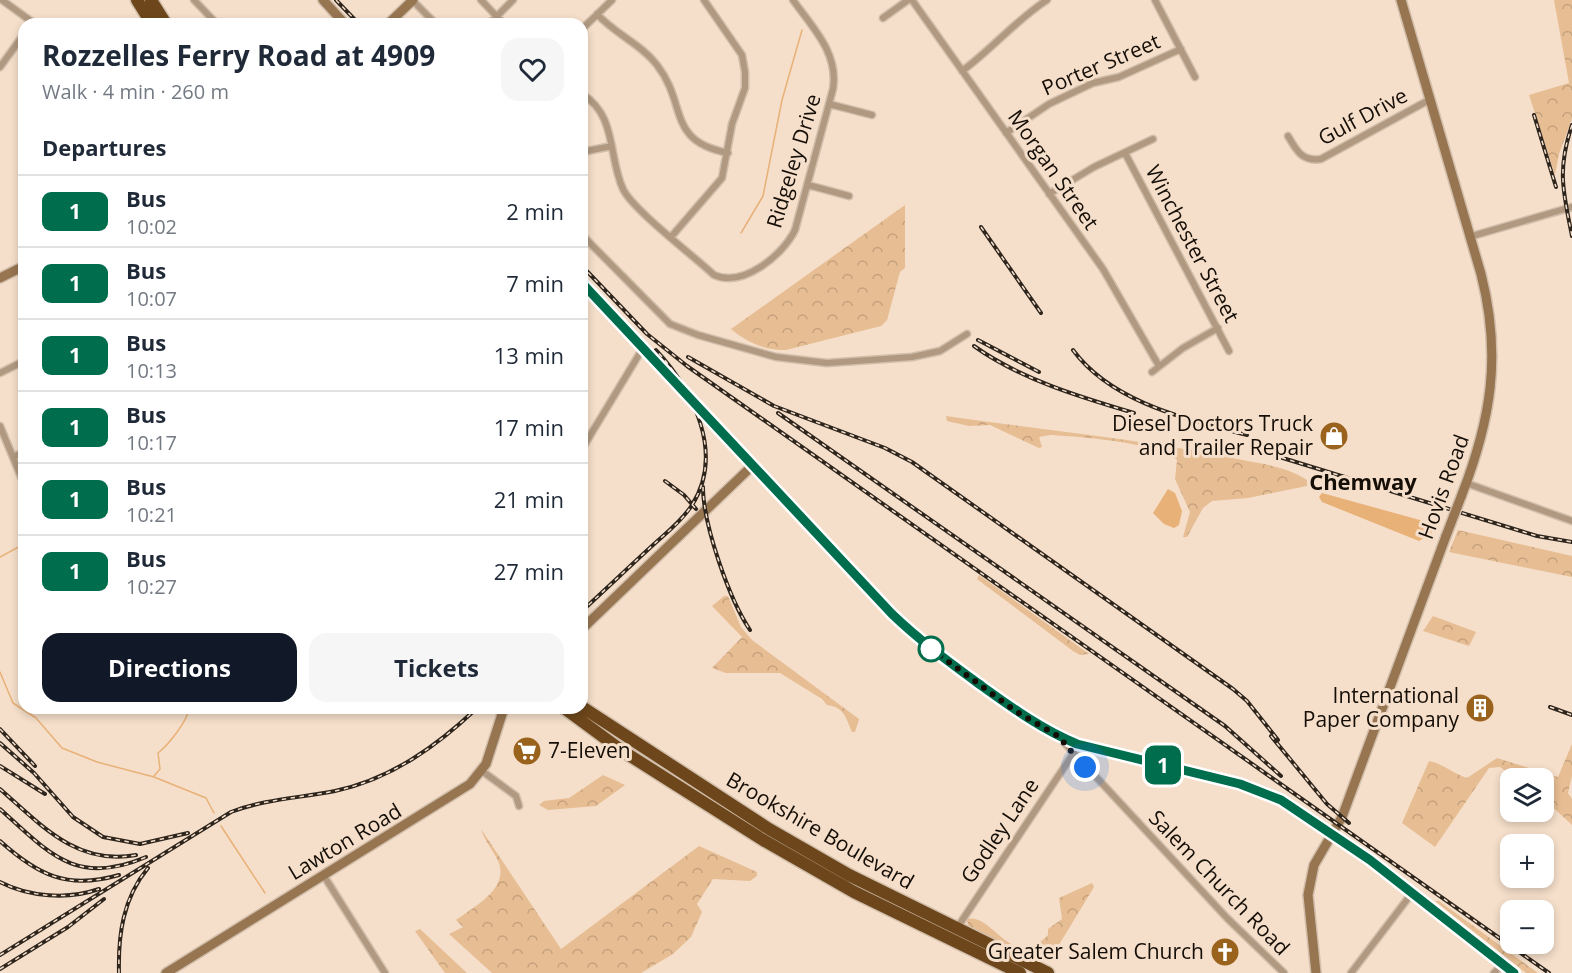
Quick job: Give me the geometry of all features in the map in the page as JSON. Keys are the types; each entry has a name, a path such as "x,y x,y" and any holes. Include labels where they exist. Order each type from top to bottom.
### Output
{"highway":[{"path":"136,0 148,18"},
{"path":"151,0 162,18"},
{"name":"Brookshire Boulevard","path":"588,711 857,887 956,929 1048,973"},
{"name":"Brookshire Boulevard","path":"572,714 628,754 857,887 1020,973"}],"street":[{"path":"2,0 26,18"},
{"path":"194,0 211,18"},
{"path":"323,0 340,18"},
{"path":"394,18 412,0 430,18"},
{"path":"480,0 497,17 513,0"},
{"path":"588,23 612,0"},
{"path":"672,237 720,181 728,153 732,124 745,88 745,64 737,47 704,0"},
{"name":"Ridgeley Drive","path":"588,99 604,118 626,194 714,274 724,278 739,278 778,252 795,230 829,104 834,75 830,56 793,0"},
{"path":"883,18 910,0"},
{"name":"Morgan Street","path":"910,0 1103,269 1159,366"},
{"path":"962,71 988,52 1022,18 1047,0"},
{"path":"1155,0 1195,77"},
{"name":"Hovis Road","path":"1317,973 1308,895 1314,866 1332,834 1354,785 1466,483 1488,412 1493,358 1486,295 1401,0"},
{"path":"597,14 657,66 674,95 683,126 690,137 703,147 728,153"},
{"path":"0,67 18,42"},
{"name":"Porter Street","path":"1006,133 1049,104 1093,83 1119,77 1180,49"},
{"name":"Gulf Drive","path":"1288,136 1302,156 1309,159 1321,159 1429,100"},
{"path":"829,104 872,115"},
{"path":"1049,194 1153,140"},
{"path":"588,151 612,146"},
{"name":"Winchester Street","path":"1125,153 1229,351"},
{"path":"808,185 849,196"},
{"path":"1469,237 1572,207"},
{"path":"588,241 670,324 698,335 776,357 818,363 902,358 940,351 965,336"},
{"path":"0,279 18,269"},
{"path":"588,294 643,348 908,629 1017,712 1058,736 1077,744 1257,789 1294,807 1412,893 1514,973"},
{"path":"1152,372 1218,328"},
{"path":"588,439 643,348"},
{"path":"0,373 18,364"},
{"path":"0,426 18,470"},
{"path":"13,458 18,455"},
{"path":"588,623 753,465"},
{"path":"1466,483 1572,521"},
{"name":"Lawton Road","path":"166,973 461,791 482,771 502,714"},
{"name":"Salem Church Road","path":"1058,736 1232,923 1284,973"},
{"name":"Godley Lane","path":"956,929 1073,754"},
{"path":"482,771 516,796 519,806"},
{"path":"324,876 385,973"},
{"path":"1351,973 1412,893"},
{"path":"1494,973 1503,964"}],"green space":[{"path":"1554,0 1572,0 1572,119 1559,154 1555,175 1529,95 1569,83"},
{"path":"905,205 905,268 900,272 887,320 881,326 786,350 757,345 731,329"},
{"path":"946,416 1161,445 1261,463 1299,475 1307,480 1307,486 1248,498 1212,501 1203,508 1187,537 1183,537 1190,512 1175,479 1177,460 1168,454 1137,445 1050,435 1039,437 1042,447 1039,448 990,425 969,426 947,421"},
{"path":"1458,530 1572,556 1572,577 1449,552"},
{"path":"979,575 1089,654 1080,655 1073,651 977,579"},
{"path":"724,596 728,596 741,627 752,640 859,719 855,732 852,732 841,711 827,705 822,699 780,673 726,673 712,668 742,637 712,606"},
{"path":"1433,616 1476,632 1469,646 1423,631"},
{"path":"1572,744 1572,776 1568,793 1572,799 1572,825 1554,808 1554,776 1558,777"},
{"path":"1497,758 1529,768 1489,768 1435,847 1402,823 1429,761 1467,778"},
{"path":"603,775 625,785 596,806 548,810 539,805 544,801 569,798"},
{"path":"481,829 561,949 699,846 757,872 757,876 750,881 713,879 697,904 702,912 691,937 673,954 641,973 492,973 449,934 463,927 456,920 487,897 498,881 499,863"},
{"path":"1092,883 1094,887 1051,958 1039,961 968,926 967,919 976,919 1013,945 1023,948 1035,945 1048,935 1048,929 1062,919 1059,898"},
{"path":"1435,901 1439,901 1500,945 1500,952"},
{"path":"420,929 467,973 445,973 415,931"},
{"path":"1502,954 1512,954 1538,973 1526,973"}],"shaded area":[{"path":"1168,489 1175,493 1182,511 1179,525 1174,528 1164,524 1153,513"},
{"path":"1322,493 1427,522 1431,525 1432,533 1419,541 1322,502 1319,497"}],"waterway":[{"path":"741,233 763,196 782,100 802,30"},
{"path":"0,557 18,547"},
{"path":"0,672 13,703 18,706"},
{"path":"30,714 62,748 97,762 154,777 206,798 214,813"},
{"path":"154,776 160,769 158,753 172,739 188,714"},
{"path":"221,826 265,893"}],"railway":[{"path":"336,0 353,18"},
{"path":"1534,115 1556,187"},
{"path":"1572,125 1563,168 1566,206 1572,236"},
{"path":"981,227 1041,313"},
{"path":"588,272 647,334 687,366 1549,973"},
{"path":"978,340 1039,372"},
{"path":"974,346 992,358 1031,377 1134,413"},
{"path":"588,605 679,522 692,505 701,485 706,464 705,444 700,423 682,384 656,350"},
{"path":"1073,350 1089,368 1129,396 1176,415 1247,435"},
{"path":"688,357 774,406 885,448 912,462 1233,689 1247,701 1278,740"},
{"path":"778,413 1225,726 1281,776"},
{"path":"1273,455 1537,536 1572,542"},
{"path":"665,481 684,495 696,509"},
{"path":"703,487 712,540 734,600 750,630"},
{"path":"1550,707 1572,715"},
{"path":"0,955 231,812 270,801 356,786 412,759 446,735 470,714"},
{"path":"0,729 35,766"},
{"path":"1271,736 1327,804 1349,823"},
{"path":"0,743 34,773 73,817 103,837 140,844 188,833"},
{"path":"0,766 45,794"},
{"path":"0,789 45,829 61,840 96,854 115,857 136,855"},
{"path":"0,809 49,851 65,861 82,867 101,868 122,865 146,857"},
{"path":"0,841 27,863 54,876 84,881 119,875"},
{"path":"119,973 121,931 124,918 133,892 148,868"},
{"path":"0,882 36,894 62,896 99,889"},
{"path":"0,969 68,927 104,899"}],"bus line":[{"name":"1","path":"588,289 892,614 927,646 1017,712 1058,736 1077,744 1257,789 1294,807 1370,860 1514,973"}],"place":[{"name":"Diesel Doctors Truck and Trailer Repair","path":"1334,436"},
{"name":"International Paper Company","path":"1480,708"},
{"name":"7-Eleven","path":"527,751"},
{"name":"Greater Salem Church","path":"1225,952"}],"district":[{"name":"Chemway","path":"1363,482"}],"route":[{"path":"931,649 927,646 1017,712 1058,736 1085,767"}]}
